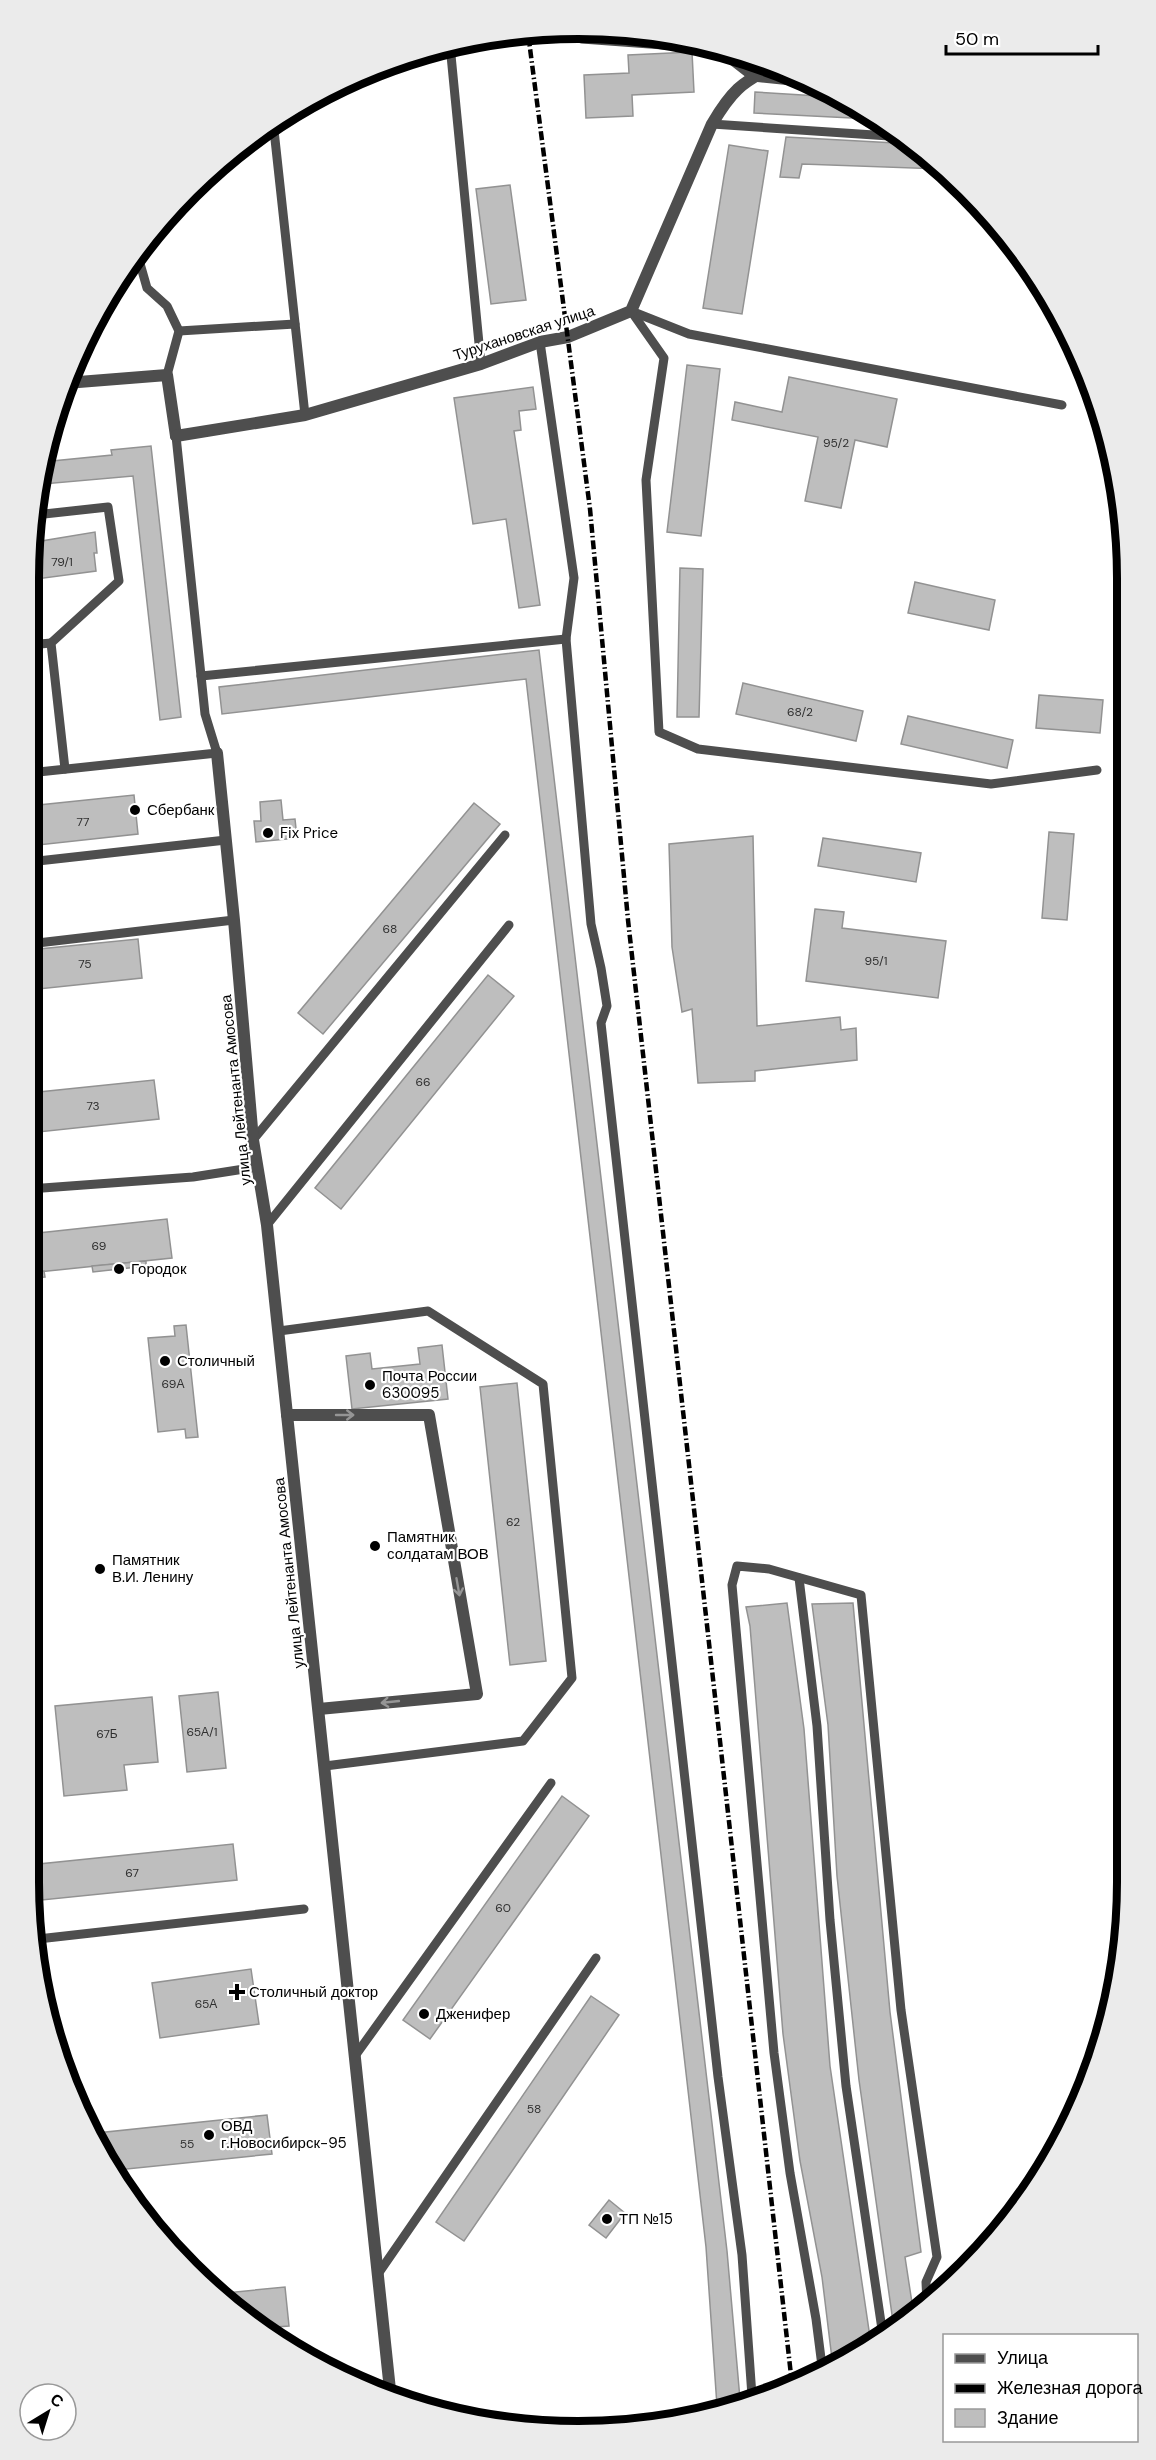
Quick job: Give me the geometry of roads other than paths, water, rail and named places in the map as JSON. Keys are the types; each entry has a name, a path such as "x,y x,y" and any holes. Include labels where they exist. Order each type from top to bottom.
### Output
{"street":[{"path":"631,311 712,124 727,98 753,76 762,72"},
{"name":"Турухановская улица","path":"176,436 304,415 482,364 540,342 568,337 631,311"},
{"path":"76,382 167,375 176,436"},
{"name":"улица Лейтенанта Амосова","path":"217,753 253,1140 267,1225 279,1331 390,2386"},
{"path":"287,1415 429,1415 477,1694 319,1709"}],"lane":[{"path":"451,54 482,364"},
{"path":"735,63 753,76 783,80"},
{"path":"712,124 885,136"},
{"path":"274,133 304,415"},
{"path":"140,264 147,288 166,306 179,331 167,375"},
{"path":"631,311 689,334 1062,405"},
{"path":"631,311 664,358 646,480 659,732 698,749 991,784 1097,770"},
{"path":"179,331 295,324"},
{"path":"540,342 574,578 566,639 591,924 602,968 607,1006 601,1023 718,2077 742,2255 753,2391"},
{"path":"39,772 217,753 205,714 176,436"},
{"path":"39,644 51,643 119,581 108,507 43,514"},
{"path":"201,676 566,639"},
{"path":"51,643 66,769"},
{"path":"253,1140 505,835"},
{"path":"39,861 226,840"},
{"path":"39,943 234,920"},
{"path":"267,1225 509,925"},
{"path":"39,1188 193,1177 257,1167"},
{"path":"279,1331 428,1311 543,1384 572,1678 523,1742 325,1766"},
{"path":"822,2362 790,2173 774,2053 732,1585 737,1566 769,1569 861,1595 901,2010 937,2257 926,2282 926,2293"},
{"path":"799,1578 817,1726 830,1920 846,2086 882,2327"},
{"path":"355,2056 551,1783"},
{"path":"42,1938 304,1909"},
{"path":"378,2274 596,1958"}],"railway":[{"path":"529,42 590,509 628,920 791,2377"}],"place":[{"name":"Сбербанк","path":"135,810"},
{"name":"Fix Price","path":"268,833"},
{"name":"Городок","path":"119,1269"},
{"name":"Столичный","path":"165,1361"},
{"name":"Почта России 630095","path":"370,1385"},
{"name":"Памятник солдатам ВОВ","path":"375,1546"},
{"name":"Памятник В.И. Ленину","path":"100,1569"},
{"name":"Столичный доктор","path":"237,1992"},
{"name":"Дженифер","path":"424,2014"},
{"name":"ОВД г.Новосибирск-95","path":"209,2135"},
{"name":"ТП №15","path":"607,2219"}]}
